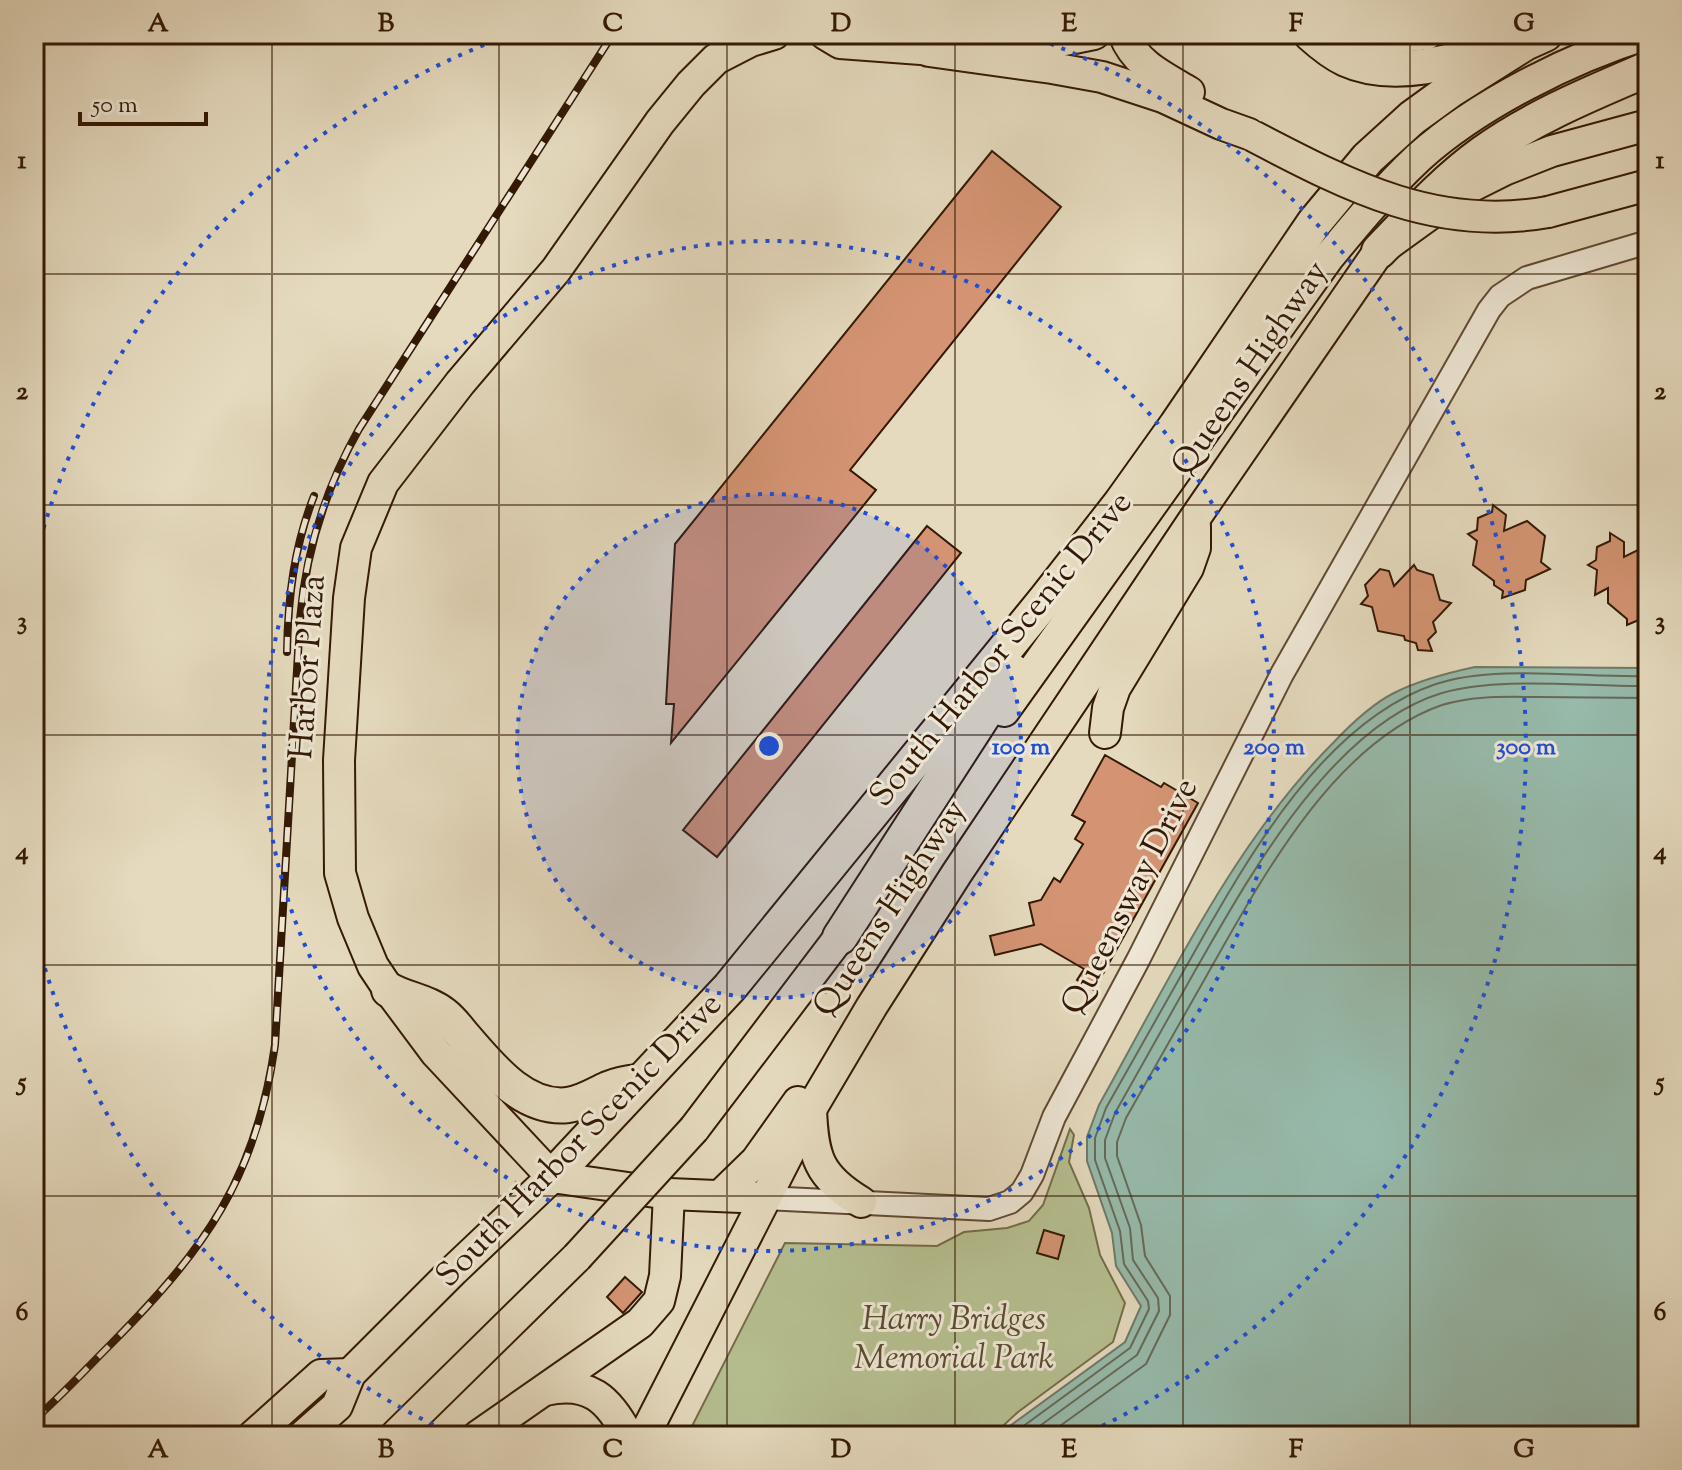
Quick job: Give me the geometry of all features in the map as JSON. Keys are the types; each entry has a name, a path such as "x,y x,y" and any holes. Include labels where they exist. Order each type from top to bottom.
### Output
{"highway":[{"path":"1311,34 1345,59 1379,68 1397,68 1443,62 1489,49 1520,34"},
{"name":"South Harbor Scenic Drive","path":"552,1177 740,975 1121,503 1314,223 1368,158 1412,118 1452,89 1525,43 1545,34"},
{"path":"1379,251 1443,186 1484,153 1530,124 1648,69"},
{"path":"840,937 1121,503"},
{"path":"389,990 402,998 431,1006 447,1017 491,1066 522,1094 538,1103 580,1103 606,1090 642,1081"}],"main road":[{"name":"Harbor Plaza","path":"552,1177 436,1053 389,990 362,941 340,873 339,760 349,598 356,548 383,483 460,383 556,270 660,122 716,59 751,41 774,34"},
{"path":"825,34 840,43 929,51 1102,77 1163,97 1251,135 1342,182 1401,204 1466,216 1521,217 1581,205 1648,185"},
{"path":"929,51 1020,49 1094,34"},
{"path":"1124,34 1129,48 1149,68 1222,112 1251,135"},
{"path":"1365,34 1385,39 1427,34"},
{"path":"395,1436 577,1257 694,1129 840,937 1328,258 1362,216 1419,158 1492,104 1619,42 1647,34"},
{"name":"Queens Highway","path":"644,1436 811,1109 917,935 1195,518 1379,251 1462,191 1504,170 1552,151 1648,125"},
{"path":"1105,733 1108,708 1115,688 1188,568 1195,548 1195,518"},
{"path":"720,1196 756,1161 917,935"},
{"path":"811,1109 813,1142 822,1171 844,1192 861,1202"},
{"path":"552,1177 669,1194 765,1198"},
{"name":"South Harbor Scenic Drive","path":"303,1436 337,1406 350,1374 552,1177"},
{"path":"478,1436 640,1323 659,1301 665,1276 669,1194"},
{"path":"253,1436 321,1375 350,1374"},
{"path":"545,1390 565,1385 589,1391 609,1406 628,1436"}],"street":[{"name":"Queensway Drive","path":"765,1198 989,1209 1010,1202 1022,1192 1032,1175 1054,1117 1138,960 1282,674 1489,310 1500,296 1527,278 1648,242"}],"green space":[{"name":"Harry Bridges Memorial Park","path":"1070,1129 1074,1135 1069,1162 1089,1208 1100,1255 1125,1303 1113,1342 1018,1412 992,1436 687,1436 785,1243 937,1246 964,1232 1007,1228 1029,1221 1043,1205"}],"water":[{"path":"1475,667 1648,668 1648,1436 1000,1436 1125,1342 1141,1306 1116,1266 1112,1233 1087,1161 1087,1137 1099,1105 1233,869 1297,782 1354,722 1404,688"}],"building":[{"path":"992,151 1061,207 850,470 876,490 671,743 674,704 666,704 675,544"},
{"path":"1493,505 1506,515 1504,531 1527,521 1545,536 1541,562 1550,569 1526,580 1525,590 1502,598 1503,591 1473,565 1477,541 1468,534 1477,530 1478,518 1492,512"},
{"path":"927,526 961,553 717,857 683,830"},
{"path":"1610,533 1624,542 1624,557 1648,545 1648,616 1627,625 1627,619 1608,603 1608,588 1595,595 1597,570 1588,565 1596,560 1597,547 1610,541"},
{"path":"1414,565 1417,570 1433,575 1440,600 1451,603 1433,622 1436,632 1428,640 1432,651 1418,650 1416,643 1405,640 1404,636 1378,631 1372,607 1361,604 1368,596 1365,585 1380,569 1389,571 1394,586"},
{"path":"1105,755 1161,787 1164,783 1198,803 1094,990 1077,980 1084,969 1041,944 995,955 990,936 1034,925 1029,903 1041,900 1054,878 1060,882 1083,844 1075,839 1085,822 1072,815"},
{"path":"1044,1230 1064,1236 1058,1259 1037,1253"},
{"path":"625,1277 642,1292 623,1313 607,1297"}],"railway":[{"path":"34,1420 174,1276 221,1209 240,1173 255,1135 275,1045 300,619 307,569 319,521 336,474 359,429 613,34"},
{"path":"287,652 293,572 301,534 314,496"}]}
